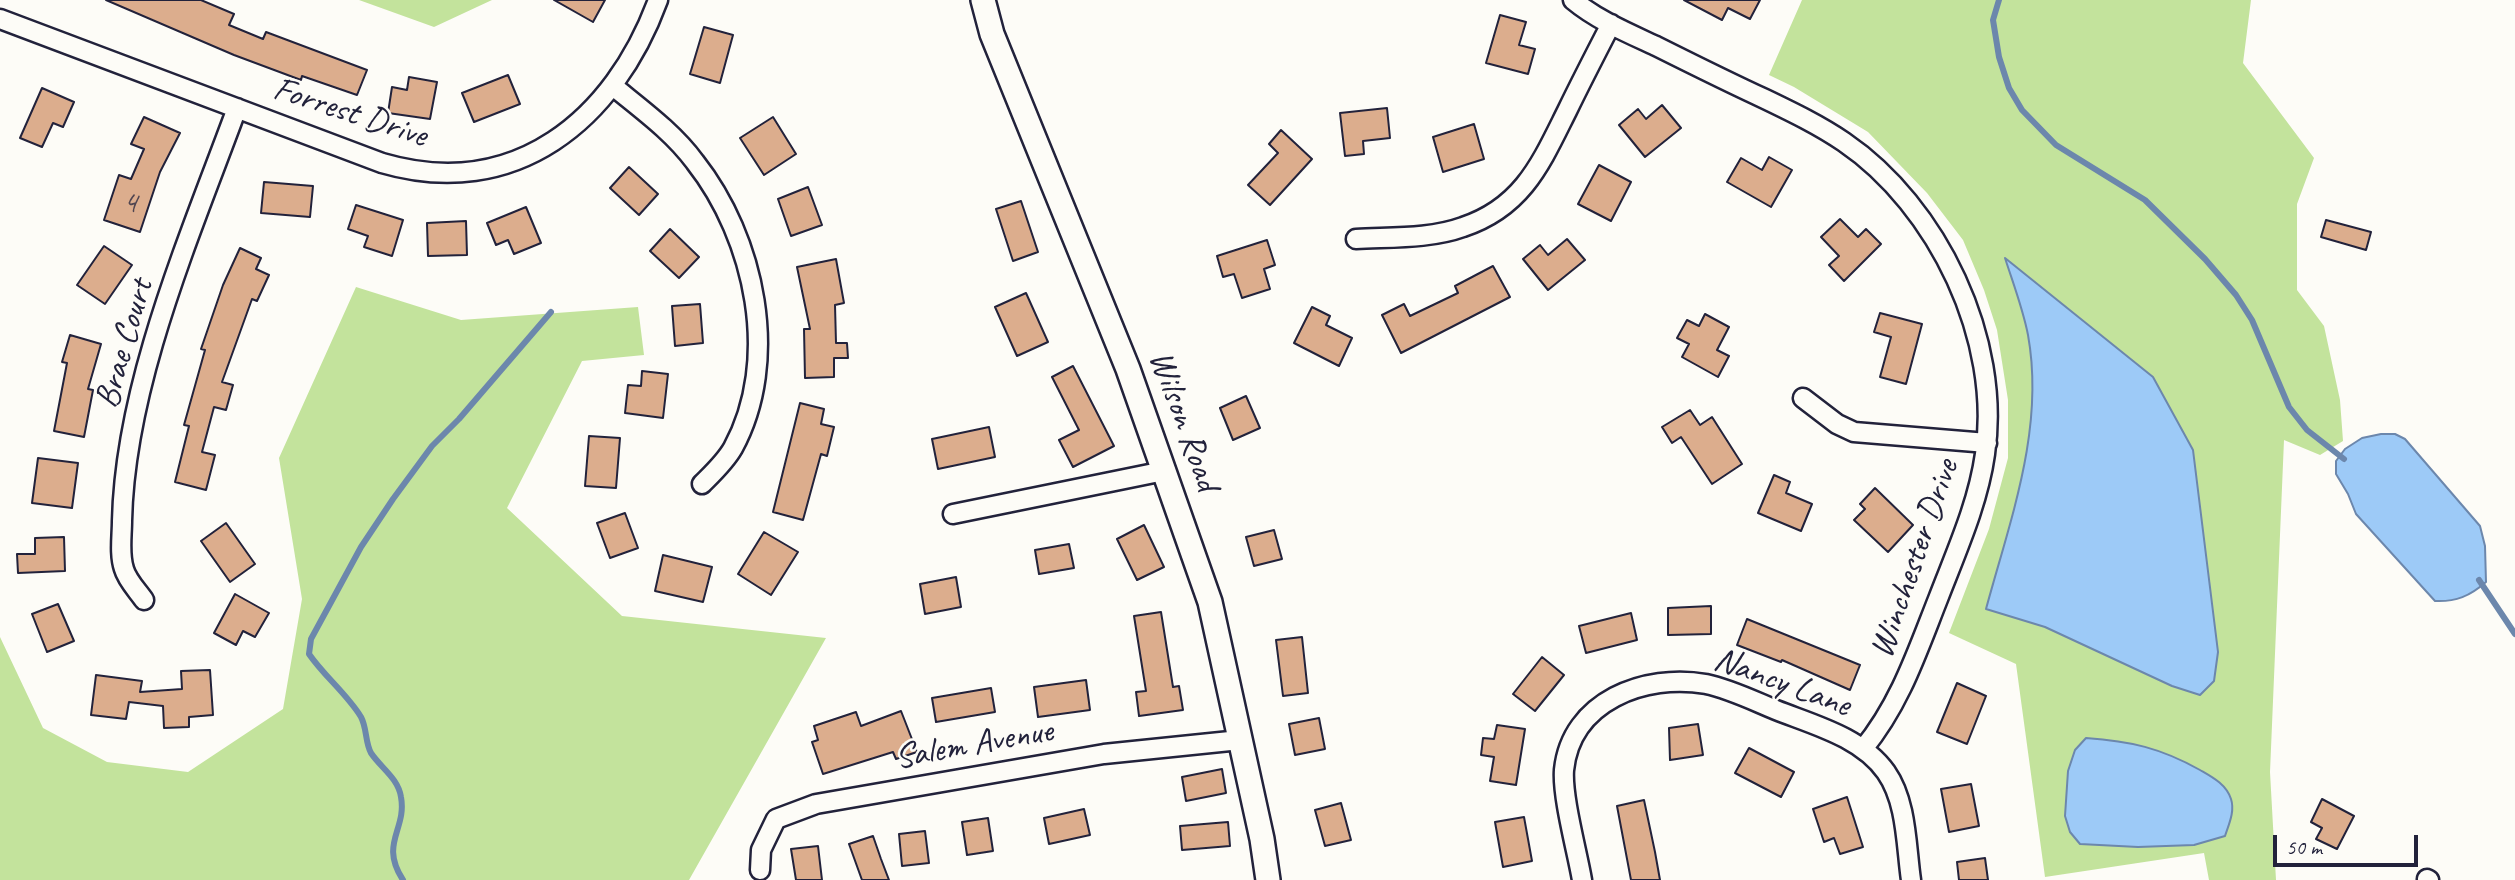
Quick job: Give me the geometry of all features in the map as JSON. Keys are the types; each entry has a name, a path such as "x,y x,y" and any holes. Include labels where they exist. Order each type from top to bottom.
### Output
{"street":[{"name":"Forrest Drive","path":"0,19 383,163 423,173 447,173 493,167 555,142 595,108 613,86 636,49 658,0"},
{"name":"Wilson Road","path":"983,0 992,34 1128,369 1209,602 1268,880"},
{"name":"Winchester Drive","path":"1573,0 1611,24 1823,128 1868,160 1923,221 1940,248 1961,294 1978,338 1987,392 1987,443 1983,471 1970,515 1906,681 1884,723 1863,749"},
{"path":"1356,239 1450,230 1482,219 1508,203 1524,187 1542,160 1611,24"},
{"path":"613,86 675,139 714,188 744,255 753,285 757,372 753,393 732,448 719,467 702,484"},
{"name":"Brae Court","path":"144,600 128,579 121,556 122,500 131,438 160,320 237,108"},
{"path":"1803,398 1837,424 1854,432 1987,443"},
{"path":"953,514 1164,471"},
{"name":"Nancy Lane","path":"1582,880 1564,783 1566,762 1576,730 1606,701 1619,694 1646,686 1685,682 1709,685 1838,735 1863,749 1888,774 1899,798 1911,880"},
{"name":"Salem Avenue","path":"760,870 761,850 776,819 816,804 1104,754 1240,740"}],"green space":[{"path":"359,0 492,0 434,27"},
{"path":"1802,0 2251,0 2243,63 2314,158 2297,204 2297,290 2324,326 2340,400 2343,441 2320,455 2284,440 2270,772 2276,880 2209,880 2204,853 2045,877 2016,664 1949,633 1989,529 2008,458 2008,400 1997,330 1963,240 1927,193 1868,132 1769,75"},
{"path":"356,287 461,320 638,307 644,355 582,361 507,508 622,616 826,638 689,880 0,880 0,637 43,728 107,762 188,772 283,709 302,599 279,458"}],"water":[{"path":"2005,258 2153,377 2193,450 2218,652 2214,681 2200,695 2172,686 2045,627 1986,609 2022,474 2032,405 2028,335"},
{"path":"2395,434 2405,439 2480,526 2485,546 2486,582 2474,591 2456,599 2435,601 2356,514 2336,474 2336,461 2345,449 2362,438"},
{"path":"2086,738 2117,741 2158,751 2186,762 2214,778 2226,789 2232,804 2225,836 2194,845 2138,847 2080,844 2070,832 2065,816 2068,771 2075,750"}],"building":[{"path":"106,0 201,0 234,14 229,25 263,39 266,32 367,70 357,95 302,76 301,80 234,55"},
{"path":"554,0 605,0 593,22"},
{"path":"1684,0 1760,0 1750,19 1728,8 1722,20"},
{"path":"1500,15 1526,22 1519,45 1535,49 1528,74 1486,63"},
{"path":"704,27 733,35 720,83 690,74"},
{"path":"508,75 520,104 474,122 462,93"},
{"path":"409,77 437,82 430,119 388,113 392,87 407,90"},
{"path":"42,88 74,102 63,127 53,123 42,147 20,138"},
{"path":"1662,105 1681,128 1645,157 1619,125 1638,109 1646,119"},
{"path":"1387,108 1390,138 1363,141 1364,154 1345,156 1340,113"},
{"path":"144,117 180,133 160,172 140,232 104,220 119,175 131,179 144,149 131,144"},
{"path":"773,117 796,154 764,175 740,138"},
{"path":"1474,124 1484,159 1443,172 1433,137"},
{"path":"1281,130 1312,159 1270,205 1248,185 1278,153 1269,144"},
{"path":"1769,157 1792,170 1771,207 1727,182 1741,158 1762,170"},
{"path":"1599,165 1631,182 1611,221 1578,204"},
{"path":"629,167 658,194 639,215 610,188"},
{"path":"264,182 313,186 310,217 261,213"},
{"path":"808,187 822,225 791,236 778,199"},
{"path":"1021,201 1038,252 1013,261 996,209"},
{"path":"356,205 403,220 392,256 364,247 368,236 348,229"},
{"path":"526,207 541,243 514,254 508,240 496,245 487,223"},
{"path":"1840,219 1858,237 1866,229 1881,244 1844,281 1829,265 1839,256 1821,237"},
{"path":"2326,220 2371,232 2366,250 2321,237"},
{"path":"466,221 467,255 428,256 427,223"},
{"path":"670,229 699,257 679,278 650,251"},
{"path":"1567,239 1585,260 1548,290 1523,259 1540,245 1548,255"},
{"path":"1267,240 1275,265 1264,269 1270,289 1242,298 1234,274 1223,277 1217,256"},
{"path":"104,246 132,265 105,304 77,285"},
{"path":"240,248 261,258 256,269 269,275 257,301 252,299 222,382 233,385 226,410 214,407 202,452 215,455 206,490 175,482 189,426 184,425 205,350 201,349 223,285"},
{"path":"836,259 844,303 835,305 836,343 847,343 848,358 834,358 834,377 805,378 804,329 810,329 797,267"},
{"path":"1493,266 1510,297 1401,353 1382,315 1404,304 1410,316 1458,293 1455,286"},
{"path":"1026,293 1048,342 1017,356 995,307"},
{"path":"700,304 703,343 675,346 672,306"},
{"path":"1312,307 1330,316 1326,325 1352,338 1339,366 1294,343"},
{"path":"1880,313 1922,324 1906,384 1880,377 1891,337 1874,332"},
{"path":"1705,314 1729,327 1717,350 1729,356 1718,377 1682,357 1689,344 1677,338 1687,320 1699,326"},
{"path":"70,335 101,344 88,389 93,390 84,437 54,431 67,363 62,362"},
{"path":"1073,366 1114,446 1073,467 1059,440 1079,430 1052,377"},
{"path":"642,371 668,374 663,418 625,413 628,385 641,386"},
{"path":"1246,396 1260,428 1233,440 1220,408"},
{"path":"800,403 824,409 821,424 834,427 827,456 821,454 803,520 773,512"},
{"path":"1690,410 1700,425 1712,417 1742,464 1712,484 1681,437 1672,443 1662,427"},
{"path":"989,427 995,457 938,469 932,439"},
{"path":"589,436 620,438 616,488 585,486"},
{"path":"38,458 78,463 72,508 32,503"},
{"path":"1774,475 1790,482 1786,493 1812,504 1801,531 1758,513"},
{"path":"1875,488 1913,525 1888,552 1854,520 1865,509 1860,504"},
{"path":"625,513 638,548 610,558 597,523"},
{"path":"226,523 255,564 230,582 201,541"},
{"path":"1144,525 1164,567 1137,580 1117,539"},
{"path":"1274,530 1282,559 1254,566 1246,537"},
{"path":"764,532 798,552 771,595 738,574"},
{"path":"64,537 65,571 18,573 17,554 35,554 35,538"},
{"path":"1069,544 1074,568 1039,574 1035,550"},
{"path":"663,555 712,567 703,602 655,591"},
{"path":"956,577 961,607 925,614 920,584"},
{"path":"235,594 269,613 255,637 243,631 236,645 214,633"},
{"path":"58,604 74,641 47,652 32,614"},
{"path":"1711,606 1711,634 1668,635 1668,608"},
{"path":"1161,612 1173,687 1179,686 1183,710 1139,716 1136,692 1146,691 1134,616"},
{"path":"1631,613 1637,640 1586,653 1579,626"},
{"path":"1747,619 1860,665 1850,690 1782,660 1781,662 1737,645"},
{"path":"1302,637 1308,693 1283,696 1276,640"},
{"path":"1542,657 1564,675 1535,711 1513,694"},
{"path":"210,670 213,715 189,717 189,727 164,728 163,706 129,702 126,719 91,715 96,675 142,681 140,692 182,689 181,671"},
{"path":"1086,680 1090,710 1038,717 1034,687"},
{"path":"1957,683 1986,696 1967,744 1937,732"},
{"path":"991,688 995,712 936,722 932,698"},
{"path":"901,711 917,752 896,759 893,752 823,774 812,742 818,740 814,726 856,712 861,726"},
{"path":"1319,718 1325,749 1295,755 1289,724"},
{"path":"1698,724 1703,755 1670,760 1669,728"},
{"path":"1497,725 1525,729 1516,785 1490,781 1494,757 1481,755 1483,738 1494,739"},
{"path":"1749,748 1794,772 1781,797 1735,773"},
{"path":"1222,769 1226,793 1186,801 1182,777"},
{"path":"1971,784 1979,826 1949,832 1941,789"},
{"path":"1847,797 1863,847 1840,854 1834,838 1824,842 1813,809"},
{"path":"2322,799 2354,816 2337,849 2316,839 2322,828 2311,822"},
{"path":"1644,800 1660,880 1631,880 1617,806"},
{"path":"1341,803 1351,840 1325,846 1315,810"},
{"path":"1084,809 1090,835 1049,844 1044,818"},
{"path":"1524,817 1532,861 1503,867 1495,822"},
{"path":"988,818 993,851 967,855 962,822"},
{"path":"1228,822 1230,846 1182,850 1180,826"},
{"path":"925,831 929,863 902,866 899,834"},
{"path":"873,836 889,880 862,880 849,844"},
{"path":"818,846 822,880 796,880 791,849"},
{"path":"1985,858 1988,880 1959,880 1957,862"}],"waterway":[{"path":"1999,0 1993,20 1999,57 2009,88 2022,110 2056,145 2145,200 2205,259 2236,295 2252,320 2289,407 2307,430 2344,459"},
{"path":"403,880 393,856 402,809 399,790 371,753 361,717 309,654 311,639 361,547 393,499 432,446 459,419 551,312"},
{"path":"2479,580 2515,634"}]}
